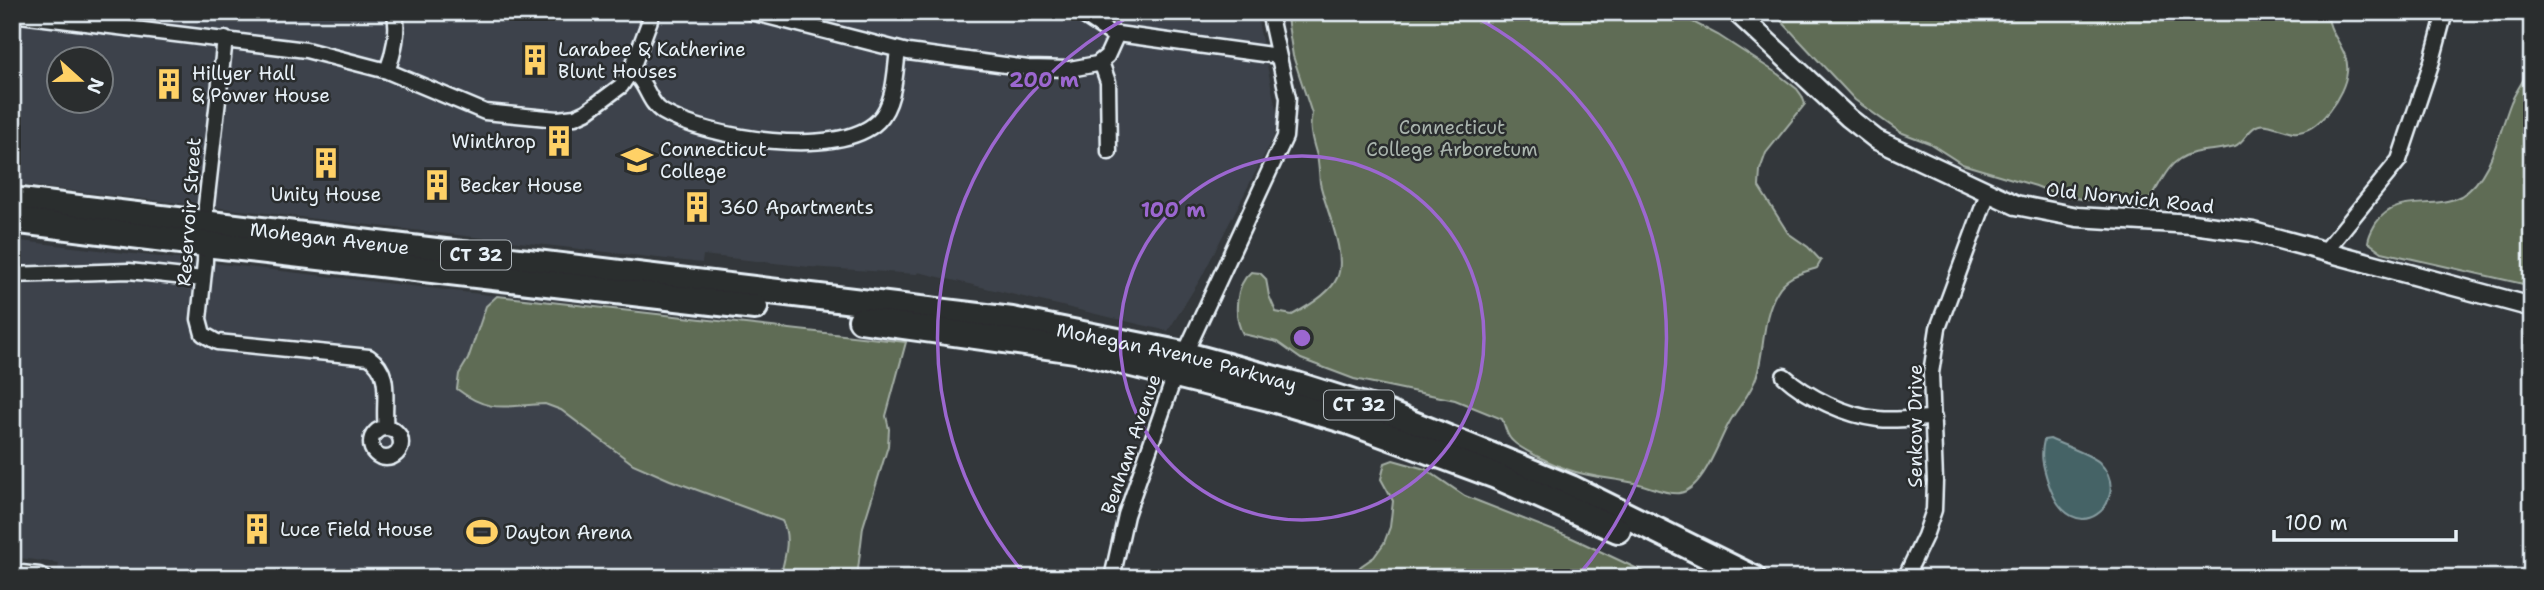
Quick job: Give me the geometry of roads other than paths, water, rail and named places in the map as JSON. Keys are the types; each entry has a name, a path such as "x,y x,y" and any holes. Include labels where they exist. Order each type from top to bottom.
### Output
{"highway":[{"name":"Mohegan Avenue","path":"12,200 205,234"},
{"name":"Mohegan Avenue","path":"12,220 205,234 939,321"},
{"name":"Mohegan Avenue Parkway","path":"939,321 1075,350 1179,364 1297,385 1399,418 1570,488 1753,578"},
{"name":"Mohegan Avenue Parkway","path":"1179,364 1496,475 1716,578"}],"street":[{"path":"387,71 392,58 396,21 394,12"},
{"path":"12,14 33,14 306,50 387,71 485,112 558,119 575,117 592,109 621,86 631,71 653,12"},
{"path":"751,12 898,50 1028,68 1070,69 1101,62 1108,56 1117,34"},
{"path":"1078,12 1106,32 1278,56"},
{"name":"Benham Avenue","path":"1112,578 1126,515 1179,364 1285,137 1288,98 1269,12"},
{"name":"Old Norwich Road","path":"1736,12 1849,118 1877,140 2017,205 2077,217 2192,223 2252,232 2532,307"},
{"path":"2326,250 2399,160 2445,12"},
{"name":"Reservoir Street","path":"225,39 205,234 199,324 202,332 209,339 362,355 371,359 384,374 386,428"},
{"path":"631,71 641,79 656,107 669,116 701,128 813,143 845,138 881,118 890,99 898,50"},
{"path":"1101,62 1108,82 1109,152"},
{"name":"Senkow Drive","path":"1905,578 1934,510 1931,373 1938,328 1988,193"},
{"path":"12,275 130,271 203,279"},
{"path":"1784,376 1800,391 1835,407 1877,419 1934,418"},
{"path":"12,572 44,578"}],"water":[{"path":"2050,439 2095,459 2109,477 2110,492 2106,505 2097,514 2085,519 2071,516 2059,504 2048,482 2043,461 2044,440"}],"place":[{"name":"Larabee & Katherine Blunt Houses","path":"535,60"},
{"name":"Hillyer Hall & Power House","path":"169,84"},
{"name":"Winthrop","path":"559,141"},
{"name":"Connecticut College","path":"637,160"},
{"name":"Unity House","path":"326,163"},
{"name":"Becker House","path":"437,185"},
{"name":"360 Apartments","path":"697,207"},
{"name":"Luce Field House","path":"257,529"},
{"name":"Dayton Arena","path":"482,532"}],"park label":[{"name":"Connecticut College Arboretum","path":"1452,138"}]}
